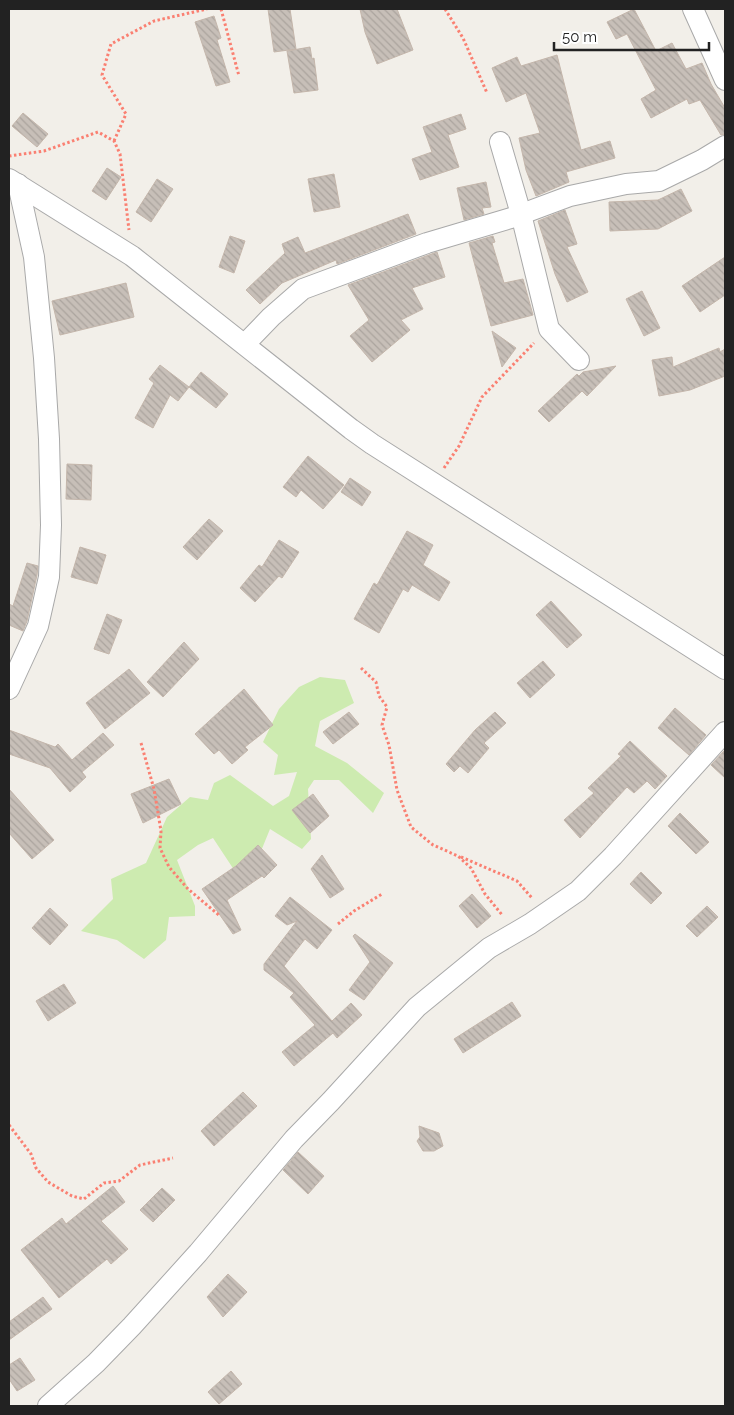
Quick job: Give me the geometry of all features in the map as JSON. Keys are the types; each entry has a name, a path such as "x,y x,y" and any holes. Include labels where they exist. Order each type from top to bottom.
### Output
{"street":[{"path":"693,9 725,80"},
{"path":"500,142 521,214 549,329 579,360"},
{"path":"245,344 271,317 303,289 427,243 521,214 570,196 626,184 659,181 702,160 725,146"},
{"path":"13,182 132,256 351,429 725,669"},
{"path":"9,690 38,626 49,577 51,525 49,439 44,358 34,257 13,182"},
{"path":"48,1406 96,1363 132,1326 198,1253 294,1138 331,1101 417,1007 489,948 516,933 578,890 613,856 725,732"}],"path":[{"path":"114,142 126,114 102,75 111,44 154,22 207,9"},
{"path":"220,9 239,76"},
{"path":"446,9 463,38 487,93"},
{"path":"9,156 44,151 98,132 114,142 120,154 132,256"},
{"path":"434,483 459,446 482,397 520,356 549,329"},
{"path":"361,668 376,682 379,696 386,707 382,725 389,745 397,790 411,827 433,845 517,882 546,913"},
{"path":"141,743 154,789 161,831 160,848 169,867 188,889 220,916"},
{"path":"458,856 471,868 485,894 516,933"},
{"path":"338,924 354,911 382,894"},
{"path":"9,1124 31,1154 36,1168 48,1182 72,1196 84,1199 104,1183 119,1181 140,1165 173,1158"}],"green space":[{"path":"320,677 345,680 354,703 320,721 315,746 347,763 384,793 373,813 339,780 314,780 308,789 311,839 302,849 270,829 246,888 213,838 198,845 177,860 195,906 195,916 169,917 166,940 144,959 117,940 81,931 113,899 111,879 146,863 167,817 190,797 208,800 214,783 230,775 273,806 289,796 297,772 274,775 278,755 263,742 279,709 299,687"}],"building":[{"path":"268,9 290,9 296,49 274,52"},
{"path":"360,9 397,9 413,50 377,64 365,32"},
{"path":"634,9 656,51 672,43 686,69 702,63 711,84 725,108 725,134 721,135 700,100 689,104 687,99 651,118 641,99 656,90 627,34 616,39 607,22"},
{"path":"214,16 221,38 217,40 230,82 216,86 195,22"},
{"path":"310,47 312,59 314,58 318,90 294,93 287,51"},
{"path":"557,55 581,150 610,141 615,158 566,172 569,182 536,196 526,170 519,138 540,133 526,93 506,102 492,68 517,57 521,66"},
{"path":"23,113 48,134 37,147 12,126"},
{"path":"461,114 466,129 448,135 459,167 420,180 412,159 432,152 423,127"},
{"path":"107,168 121,177 106,200 92,191"},
{"path":"334,174 340,207 314,212 308,179"},
{"path":"157,179 173,189 151,222 136,212"},
{"path":"486,182 491,207 482,208 484,214 464,220 457,188"},
{"path":"681,189 692,211 658,229 610,231 609,202 658,200"},
{"path":"565,210 577,244 567,247 588,292 567,302 555,274 538,221"},
{"path":"408,214 416,234 337,264 336,260 282,283 260,304 246,290 285,253 282,244 298,237 305,253"},
{"path":"230,236 245,241 234,273 219,267"},
{"path":"493,236 495,242 492,243 504,283 523,279 533,315 491,326 469,243"},
{"path":"437,252 445,277 412,288 423,309 401,320 410,330 372,362 350,336 369,320 348,285"},
{"path":"725,257 725,295 700,312 682,286"},
{"path":"126,283 134,317 60,335 52,301"},
{"path":"642,291 660,328 644,336 626,299"},
{"path":"492,331 516,348 502,367"},
{"path":"719,348 720,352 725,349 725,376 690,390 659,396 652,360 672,357 673,367"},
{"path":"160,365 189,387 178,401 170,395 153,428 135,418 154,383 149,379"},
{"path":"616,366 587,396 582,391 549,422 538,411 577,374 579,376 583,372"},
{"path":"201,372 228,394 216,408 189,387"},
{"path":"308,456 344,485 323,509 301,490 296,497 283,487"},
{"path":"67,464 92,465 91,500 66,499"},
{"path":"350,478 371,492 362,506 341,492"},
{"path":"209,519 223,531 197,560 183,547"},
{"path":"407,531 433,545 423,565 450,582 439,601 412,585 408,592 403,589 379,633 354,619 374,583 377,585"},
{"path":"279,540 299,552 282,578 279,576 255,602 240,588 259,565 262,567"},
{"path":"80,547 106,555 97,584 71,577"},
{"path":"27,563 38,566 27,621 23,631 9,625 9,604 13,606"},
{"path":"551,601 582,635 567,648 536,615"},
{"path":"107,614 122,620 109,654 94,649"},
{"path":"184,642 199,659 163,697 147,682"},
{"path":"543,661 555,675 530,698 517,683"},
{"path":"129,669 150,693 105,729 86,703"},
{"path":"244,689 273,725 245,747 248,750 232,764 219,750 214,754 195,734"},
{"path":"675,708 706,735 689,755 658,728"},
{"path":"349,712 359,724 333,744 323,732"},
{"path":"495,712 506,723 484,743 489,748 468,773 460,766 454,772 446,764 475,730"},
{"path":"9,730 55,747 58,744 72,760 103,733 114,745 82,772 86,777 70,792 50,768 9,754"},
{"path":"630,741 667,776 655,789 647,781 634,793 627,787 580,838 564,820 594,793 588,788 621,756 618,754"},
{"path":"725,752 725,778 711,765"},
{"path":"169,779 181,804 143,823 131,794"},
{"path":"9,789 54,840 32,859 9,833"},
{"path":"313,794 329,816 310,833 292,810"},
{"path":"680,813 709,842 696,854 668,826"},
{"path":"258,845 277,865 264,878 262,876 227,900 241,930 233,934 202,889 236,866"},
{"path":"322,855 344,889 330,898 311,869"},
{"path":"641,872 662,893 651,904 630,884"},
{"path":"472,894 491,916 477,928 459,906"},
{"path":"290,897 332,930 317,949 305,939 284,966 332,1021 351,1003 362,1015 337,1038 333,1033 294,1066 282,1052 315,1025 290,997 294,993 264,970 264,964 297,921 287,925 275,916"},
{"path":"707,906 718,917 697,937 686,926"},
{"path":"50,908 68,925 50,945 32,928"},
{"path":"355,934 393,963 364,1000 349,990 370,962 353,936"},
{"path":"64,984 76,1003 48,1021 36,1001"},
{"path":"512,1002 521,1016 463,1053 454,1039"},
{"path":"243,1092 257,1106 214,1146 201,1131"},
{"path":"419,1126 439,1133 443,1146 434,1151 423,1151 417,1141 420,1137"},
{"path":"298,1152 324,1176 308,1194 283,1170"},
{"path":"113,1186 125,1202 101,1221 128,1249 111,1264 107,1259 59,1298 21,1250 62,1218 66,1224"},
{"path":"162,1188 175,1200 153,1222 140,1210"},
{"path":"228,1274 247,1292 223,1317 207,1297"},
{"path":"43,1297 52,1309 9,1340 9,1322"},
{"path":"20,1358 35,1380 17,1391 9,1379 9,1365"},
{"path":"231,1371 242,1384 219,1404 208,1392"}]}
